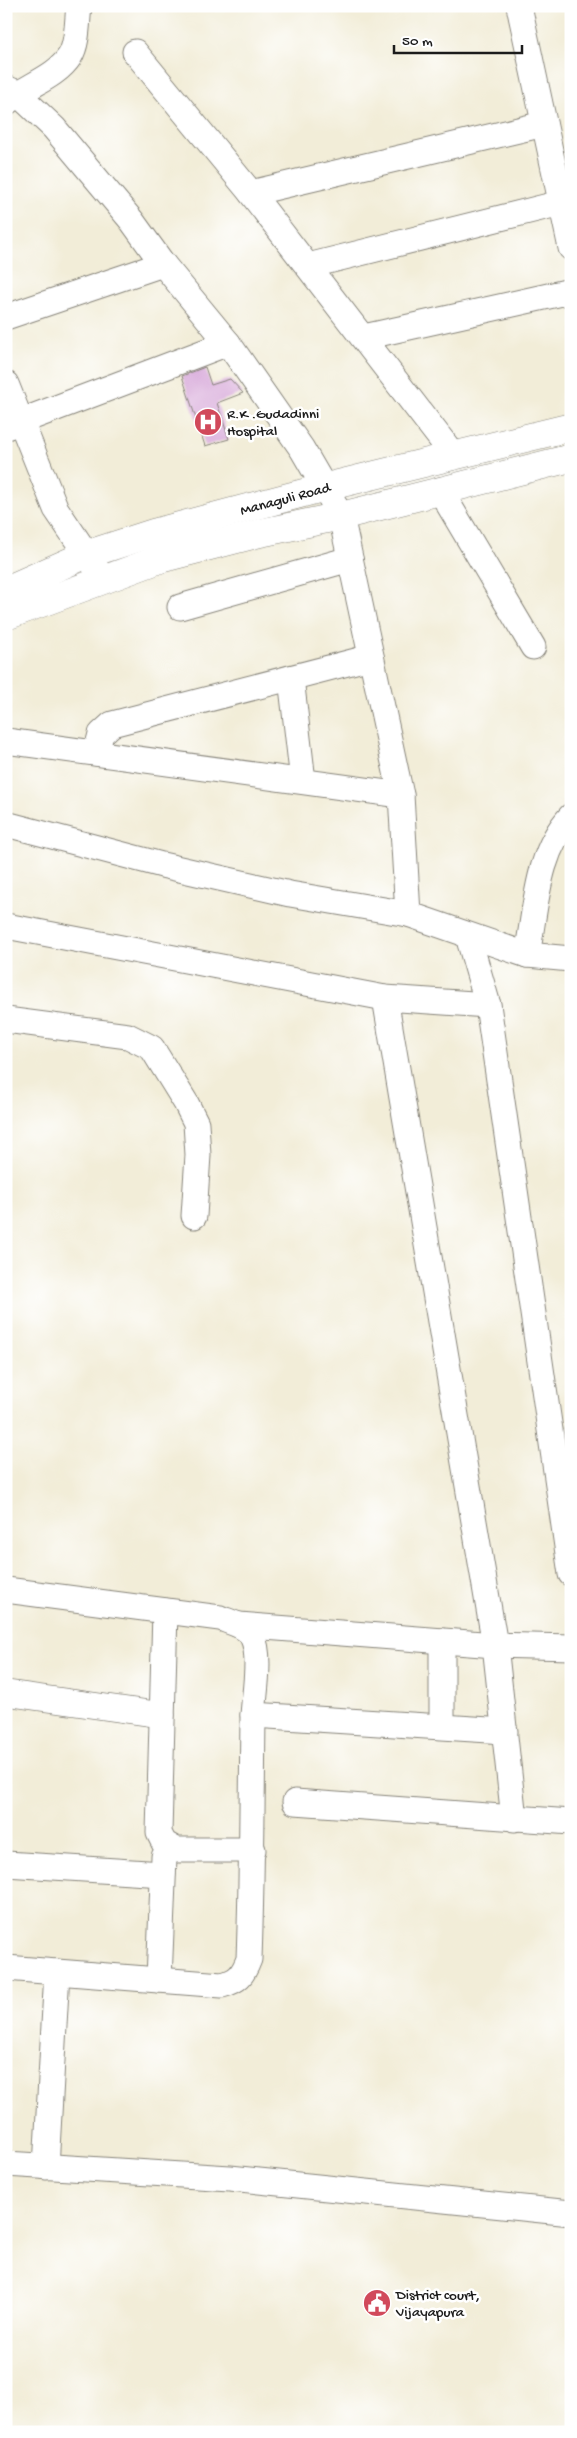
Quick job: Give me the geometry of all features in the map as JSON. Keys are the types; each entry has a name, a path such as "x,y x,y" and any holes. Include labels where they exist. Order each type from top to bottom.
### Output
{"main road":[{"name":"Managuli Road","path":"6,590 85,555 152,534 326,487 571,427"},
{"name":"Managuli Road","path":"6,616 160,559 260,532 341,516 571,458"}],"street":[{"path":"79,6 76,38 70,56 55,71 10,95 54,128 228,343 302,449 326,487 341,516 401,795 408,914"},
{"path":"519,6 571,248"},
{"path":"135,52 251,193 454,456"},
{"path":"251,193 544,124"},
{"path":"308,266 561,203"},
{"path":"6,318 163,264"},
{"path":"364,337 571,291"},
{"path":"14,424 228,343"},
{"path":"6,384 14,424 56,509 85,555 104,580"},
{"path":"440,490 533,648"},
{"path":"180,607 350,559"},
{"path":"96,753 101,734 112,724 371,657"},
{"path":"291,678 303,781"},
{"path":"6,741 401,795"},
{"path":"527,955 545,858 568,823"},
{"path":"6,824 162,865 290,894 408,914 527,955 571,959"},
{"path":"6,926 385,998 488,1005"},
{"path":"468,936 488,1005 571,1574"},
{"path":"385,998 495,1646 514,1819"},
{"path":"6,1020 128,1036 152,1048 196,1123 198,1155 194,1216"},
{"path":"6,1590 220,1618 239,1625 495,1646 571,1647"},
{"path":"159,1980 164,1843 159,1833 165,1611"},
{"path":"6,1968 222,1985 236,1982 244,1972 249,1959 256,1655 252,1636 239,1625"},
{"path":"442,1641 442,1726"},
{"path":"6,1693 162,1715"},
{"path":"254,1715 505,1731"},
{"path":"295,1802 571,1822"},
{"path":"164,1843 176,1850 253,1850"},
{"path":"6,1864 163,1874"},
{"path":"46,2167 57,1972"},
{"path":"6,2164 230,2178 571,2214"}],"building":[{"path":"205,367 211,385 230,379 243,393 217,403 229,439 205,446 182,376"}],"place":[{"name":"R.K .Gudadinni Hospital","path":"208,422"},
{"name":"District court, Vijayapura","path":"377,2303"}]}
